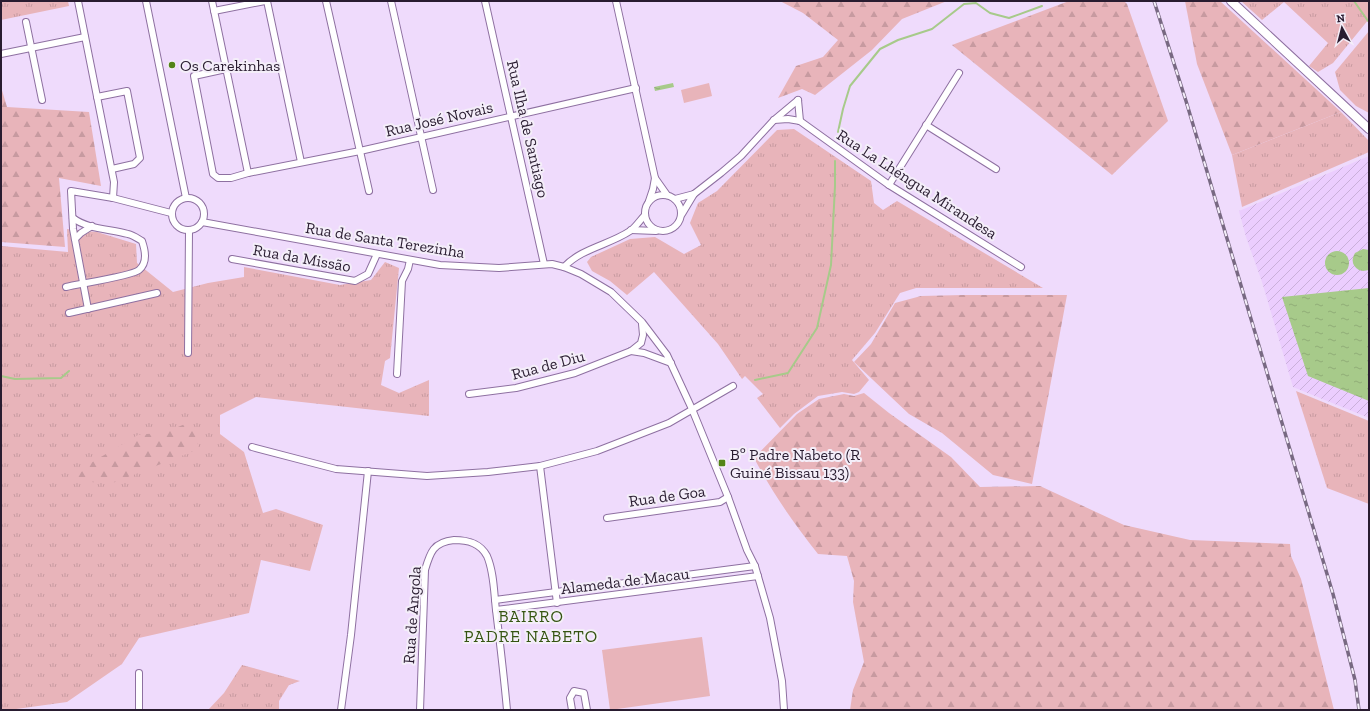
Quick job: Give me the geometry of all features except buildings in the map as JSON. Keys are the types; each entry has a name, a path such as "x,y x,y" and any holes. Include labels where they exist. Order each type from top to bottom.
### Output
{"street":[{"path":"78,1 112,169 114,182 113,198"},
{"path":"146,1 186,198"},
{"path":"212,1 248,173"},
{"path":"214,11 266,1 301,162"},
{"path":"326,1 369,191"},
{"path":"391,1 433,190"},
{"name":"Rua Ilha de Santiago","path":"485,1 544,264"},
{"path":"616,1 655,178 654,189 645,207 646,222 657,231"},
{"path":"1231,1 1369,129"},
{"path":"26,22 42,100"},
{"path":"1,54 85,37"},
{"name":"Rua José Novais","path":"226,68 194,76 214,174 218,178 231,178 248,173 360,151 636,88"},
{"path":"889,185 959,73"},
{"path":"97,97 127,91 140,158 134,164 112,169"},
{"path":"631,230 664,231 672,229 677,225 681,215 694,194 741,156 774,120 798,100 800,121 788,119 774,120"},
{"name":"Rua La Lhéngua Mirandesa","path":"800,121 889,185 1021,267"},
{"path":"926,125 996,169"},
{"path":"655,178 667,195 675,199 680,205 681,215"},
{"path":"88,309 75,240 70,191 113,198 171,213"},
{"path":"675,199 694,194"},
{"path":"649,201 655,197 667,195"},
{"path":"186,198 196,200 201,204 204,210 202,222 198,227 189,231 180,229 175,225 171,213 177,202 186,198"},
{"path":"564,267 577,256 604,245 631,230 645,214"},
{"path":"66,287 126,275 139,270 144,262 145,251 142,241 129,234 78,222 73,218"},
{"name":"Rua de Santa Terezinha","path":"202,222 440,265 499,268 552,264 581,274 611,292 642,322 667,355 728,497 747,550 755,566 770,618 782,681 784,710"},
{"path":"75,240 92,226"},
{"path":"188,353 189,231"},
{"name":"Rua da Missão","path":"232,259 355,281 368,274 377,254"},
{"path":"397,374 402,282 410,260"},
{"path":"69,313 157,293"},
{"path":"631,351 641,343 643,335 642,322"},
{"path":"631,351 644,353 671,364"},
{"name":"Rua de Diu","path":"469,394 516,388 575,373 631,351"},
{"path":"252,447 336,469 427,476 488,472 540,466 597,451 669,424 733,386"},
{"path":"540,466 557,603"},
{"path":"341,710 351,634 368,471"},
{"name":"Rua de Goa","path":"607,518 720,502 728,497"},
{"name":"Rua de Angola","path":"420,710 425,570 431,551 440,544 464,540 476,544 486,556 491,572 507,710"},
{"name":"Alameda de Macau","path":"495,600 755,566"},
{"name":"Alameda de Macau","path":"496,610 758,576"},
{"path":"139,710 140,673"},
{"path":"572,710 570,698 574,691 584,693 587,710"}],"shaded area":[{"path":"1369,156 1369,418 1293,387 1239,211"}],"green space":[{"path":"1,1 68,1 69,6 1,20"},
{"path":"780,1 947,1 902,19 872,50 815,95 802,89 778,98 796,66 823,57 838,40 803,13"},
{"path":"1069,1 1124,1 1127,4 1168,121 1112,175 952,45"},
{"path":"1185,1 1220,1 1341,112 1232,155 1197,64"},
{"path":"1241,1 1369,1 1369,19 1333,63 1318,72 1309,66 1328,43 1284,2 1262,20"},
{"path":"1369,31 1369,113 1356,106 1340,90 1335,72"},
{"path":"709,83 712,96 684,103 681,90"},
{"path":"1,87 7,107 89,112 101,186 59,178 65,247 1,242"},
{"path":"1341,112 1369,141 1369,152 1242,207 1232,155"},
{"path":"794,129 871,181 874,203 883,210 897,201 1043,288 916,288 900,293 875,333 852,360 869,380 859,392 854,394 842,392 818,396 794,414 780,428 757,398 763,394 745,376 742,379 718,344 654,272 627,295 610,281 592,271 587,262 591,257 630,239 655,237 684,254 701,245 690,223 698,203 717,191 777,130"},
{"path":"67,229 97,232 136,244 137,263 173,292 208,283 244,277 244,267 340,285 371,280 385,262 399,268 390,358 385,361 381,385 399,393 429,380 429,416 256,397 220,415 220,434 244,452 263,513 276,509 323,525 310,571 261,560 249,613 139,638 122,664 67,702 1,710 1,246 68,252"},
{"path":"1067,295 1032,484 993,475 942,433 909,414 854,362 871,344 895,303 921,296"},
{"path":"1296,391 1369,421 1369,504 1327,488"},
{"path":"864,393 889,413 951,457 980,487 1040,486 1124,525 1190,540 1290,544 1291,556 1301,579 1334,710 850,710 853,690 864,662 853,602 854,581 847,556 818,554 784,508 754,458 797,414 819,399 844,394 854,396"},
{"path":"192,421 199,449 110,484 73,480 89,464 138,435 166,432"},
{"path":"702,637 710,696 610,710 602,650"},
{"path":"242,665 300,681 289,685 279,701 279,710 208,710 224,693"}],"water":[{"path":"673,83 674,87 655,91 654,87"},
{"path":"1363,249 1369,250 1369,270 1363,271 1355,267 1353,258 1355,253"},
{"path":"1337,251 1342,252 1348,258 1348,268 1342,274 1337,275 1332,274 1326,268 1325,263 1326,258 1332,252"},
{"path":"1369,288 1369,401 1308,376 1282,297"}],"waterway":[{"path":"1354,1 1368,21"},
{"path":"838,132 850,86 880,49 898,40 932,29 964,4 976,3 990,13 1009,18 1042,6"},
{"path":"755,380 788,373 817,328 831,265 835,161"},
{"path":"1,376 15,379 61,378 69,371"}],"railway":[{"path":"1154,1 1186,101 1333,594 1355,680 1359,710"}],"place":[{"name":"Os Carekinhas","path":"172,65"},
{"name":"Bº Padre Nabeto (R Guiné Bissau 133)","path":"722,463"}],"district":[{"name":"BAIRRO PADRE NABETO","path":"531,626"}]}
